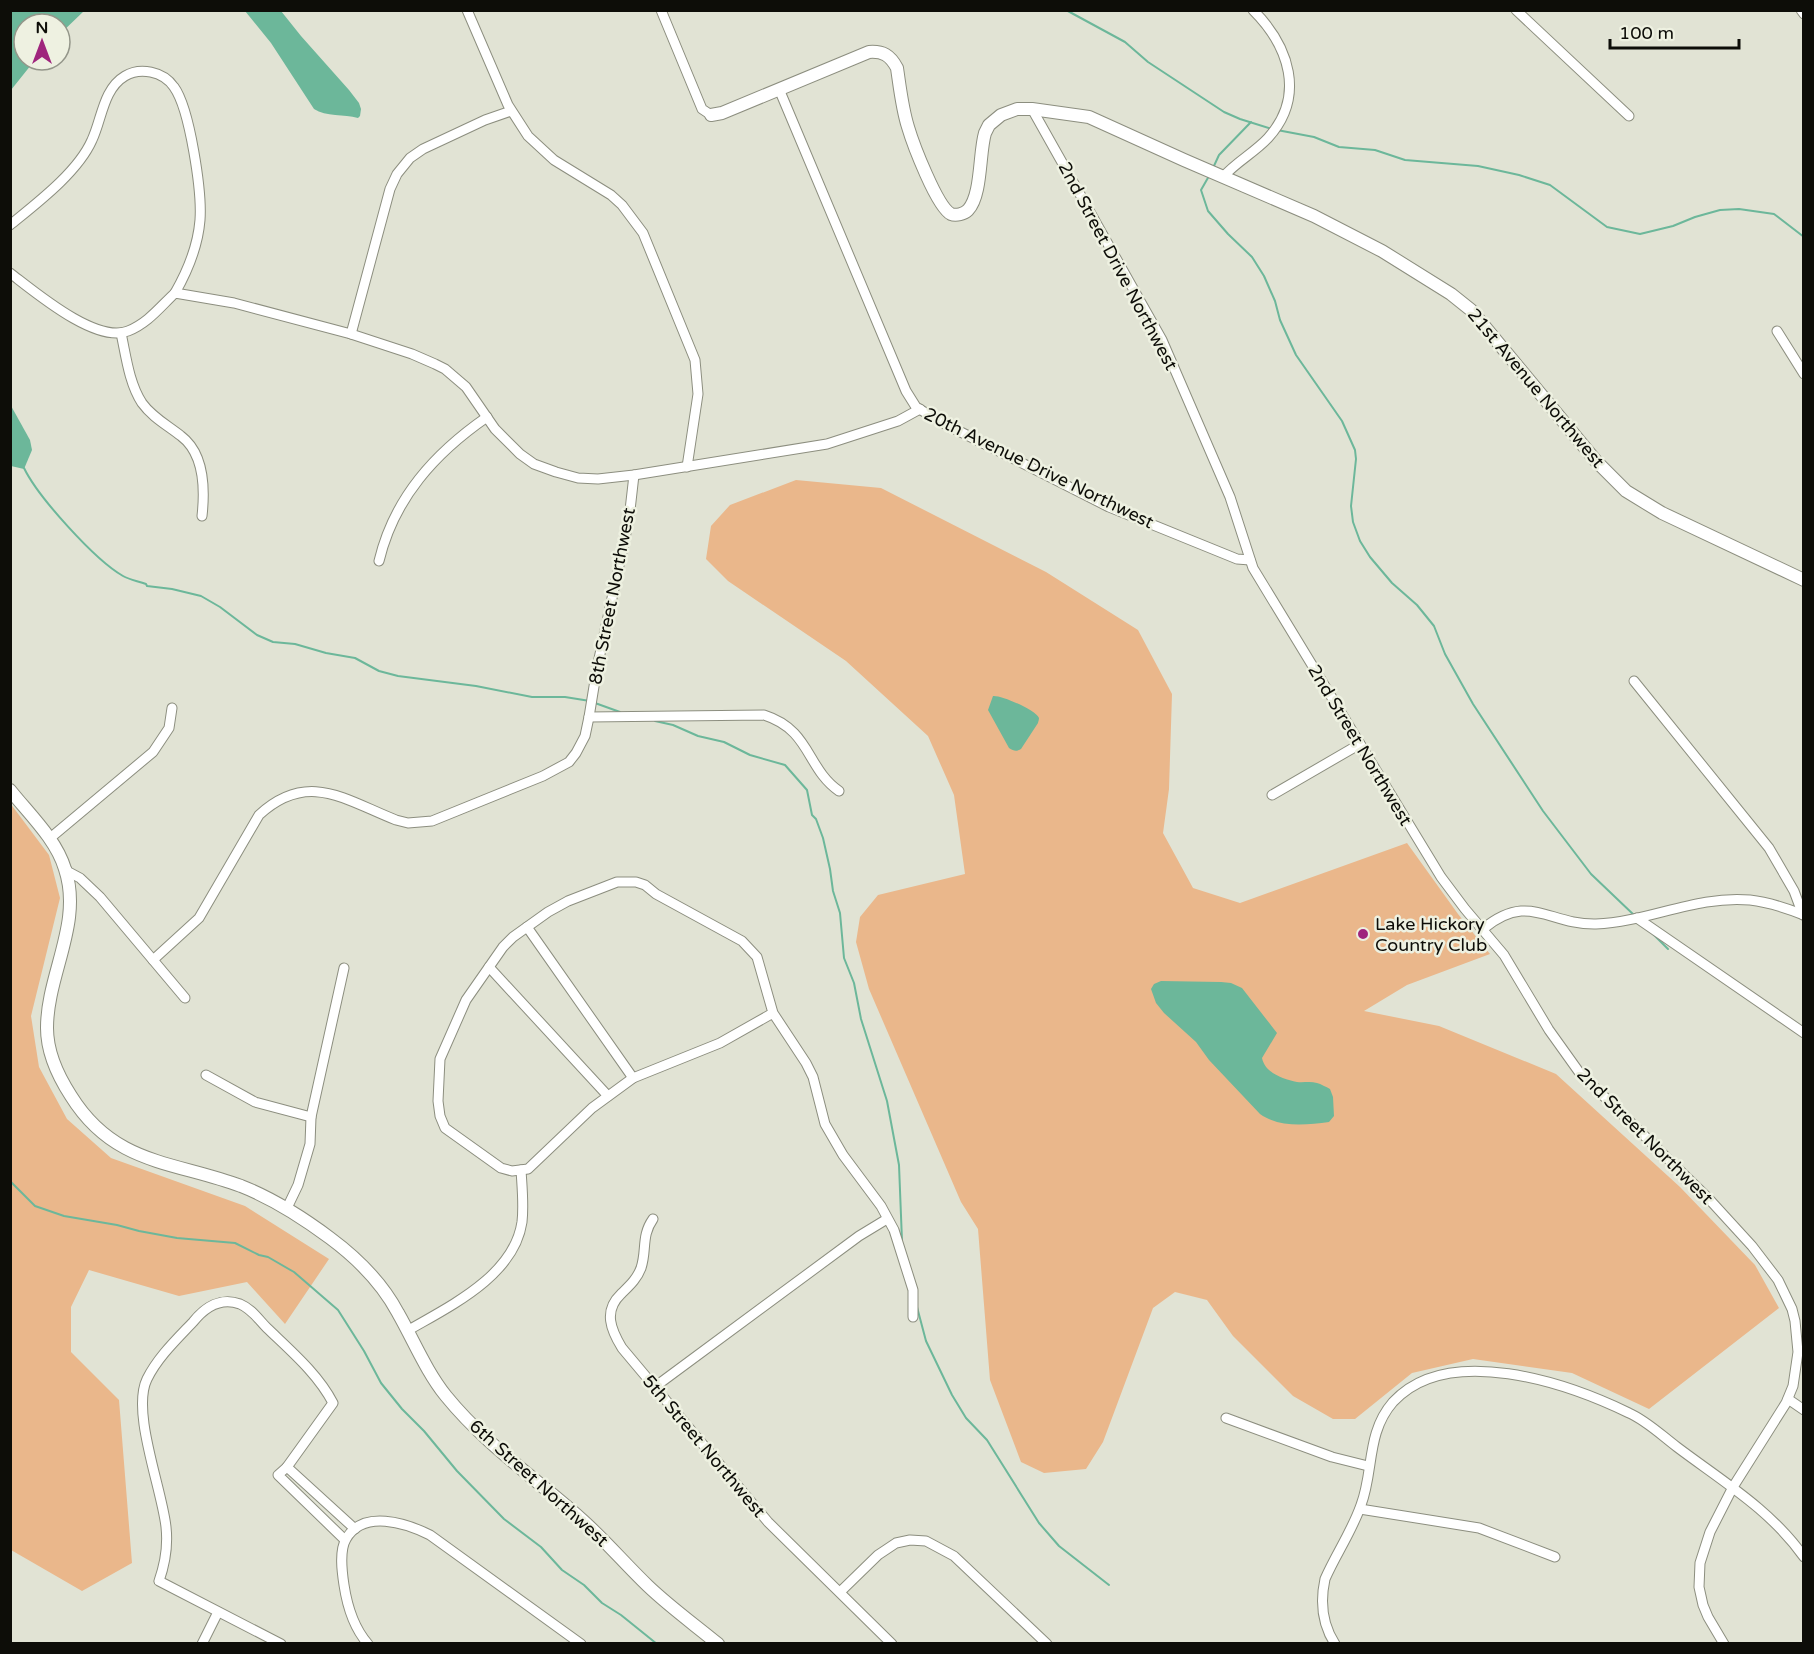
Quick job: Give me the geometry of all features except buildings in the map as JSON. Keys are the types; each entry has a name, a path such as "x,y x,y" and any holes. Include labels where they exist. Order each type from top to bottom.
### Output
{"street":[{"path":"467,10 492,72 511,111 528,136 543,152 611,195 622,205 643,233 695,360 698,394 687,466"},
{"path":"661,10 702,109 711,115 722,113 779,89"},
{"path":"1222,177 1267,139 1280,123 1289,95 1289,76 1281,47 1253,10"},
{"path":"1516,10 1614,105 1629,116"},
{"name":"21st Avenue Northwest","path":"779,89 868,52 879,51 888,55 897,68 908,129 921,162 943,206 956,215 968,210 974,198 982,144 989,125 1010,110 1032,109 1089,117 1341,229 1382,251 1451,294 1479,317 1596,461 1626,491 1662,513 1803,580"},
{"path":"10,225 77,164 92,140 108,95 116,82 131,73 143,71 160,75 174,87 182,103 200,193 198,231 190,259 175,293 145,322 121,333 99,331 81,323 10,273"},
{"name":"20th Avenue Drive Northwest","path":"779,89 906,391 920,410 941,423 1109,507 1237,559 1250,560"},
{"name":"2nd Street Drive Northwest","path":"1032,109 1162,340 1230,497 1243,531 1250,560"},
{"path":"351,334 390,189 400,169 423,149 485,120 511,111"},
{"path":"175,293 234,303 351,334 412,354 445,369 466,387 500,434 520,454 534,464 586,479 634,475 827,444 898,421 920,410"},
{"path":"1777,331 1803,374"},
{"path":"121,333 138,397 154,417 183,438 197,456 204,496 202,516"},
{"path":"379,561 390,527 413,484 444,450 487,417"},
{"name":"8th Street Northwest","path":"153,960 199,918 259,815 284,798 307,791 324,792 408,823 432,821 543,776 569,762 582,745 589,717 597,668 629,519 634,475"},
{"name":"2nd Street Northwest","path":"1250,560 1441,877 1504,955 1549,1030 1579,1072 1709,1199 1761,1257 1778,1280 1792,1309 1797,1340 1795,1375 1788,1399 1733,1487 1710,1532 1699,1569 1699,1587 1703,1605 1724,1644"},
{"path":"1634,681 1768,848 1794,891 1803,915"},
{"path":"49,839 153,752 169,728 172,708"},
{"path":"589,717 764,715 781,723 801,740 822,776 839,791"},
{"path":"1272,795 1360,744"},
{"name":"6th Street Northwest","path":"10,790 49,839 66,870 70,887 70,911 50,996 46,1031 53,1063 72,1098 88,1120 122,1147 160,1163 241,1186 287,1208 330,1238 369,1272 388,1296 422,1359 447,1397 497,1449 583,1520 664,1600 718,1644"},
{"path":"66,870 80,878 100,897 185,998"},
{"path":"774,1013 720,1043 633,1078 592,1108 533,1164 521,1170 512,1171 501,1168 445,1128 438,1101 440,1059 466,1000 503,947 527,927 568,901 617,882 636,882 742,941 750,948 761,968 774,1013 807,1063 813,1077 825,1124 836,1144 882,1206 894,1230 913,1290 913,1317"},
{"path":"1483,929 1501,916 1519,910 1539,912 1584,923 1610,922 1700,904 1739,900 1766,902 1803,915"},
{"path":"1637,918 1803,1033"},
{"path":"527,927 633,1078"},
{"path":"489,967 608,1096"},
{"path":"287,1208 302,1174 310,1144 311,1117 344,968"},
{"path":"206,1075 255,1101 311,1117"},
{"path":"407,1331 464,1298 513,1251 522,1223 521,1170"},
{"name":"5th Street Northwest","path":"653,1218 645,1233 641,1268 612,1306 610,1324 612,1332 622,1348 768,1522 892,1644"},
{"path":"656,1386 859,1236 887,1219"},
{"path":"281,1644 159,1581 166,1552 167,1529 142,1408 144,1388 161,1356 211,1304 232,1301 249,1308 303,1363 327,1392 333,1403 278,1475 345,1539"},
{"path":"1335,1644 1325,1623 1323,1590 1325,1579 1360,1509 1376,1433 1392,1403 1408,1389 1440,1376 1458,1372 1493,1372 1558,1385 1630,1413 1733,1487 1778,1526 1803,1557"},
{"path":"1788,1399 1803,1410"},
{"path":"1226,1418 1332,1457 1368,1466"},
{"path":"286,1467 355,1529"},
{"path":"1360,1509 1479,1528 1555,1557"},
{"path":"369,1644 354,1621 347,1598 342,1564 345,1539 364,1524 385,1521 412,1526 430,1535 581,1644"},
{"path":"840,1592 878,1555 896,1543 910,1539 926,1541 954,1556 1047,1644"},
{"path":"202,1644 218,1612"}],"shaded area":[{"path":"11,10 84,11 72,22 72,12 12,12 12,72 25,72 11,90"},
{"path":"245,11 281,11 359,103 360,116 358,118 330,114 314,109 271,43"},
{"path":"10,404 30,440 32,450 24,469 11,466"},
{"path":"796,480 881,488 1046,572 1138,630 1172,694 1169,789 1163,833 1193,888 1240,903 1407,843 1490,954 1407,985 1364,1011 1439,1026 1556,1074 1680,1187 1755,1265 1779,1308 1649,1409 1572,1373 1473,1359 1412,1373 1355,1419 1333,1419 1293,1396 1233,1336 1207,1300 1175,1292 1153,1308 1103,1442 1086,1469 1044,1473 1021,1462 990,1380 978,1229 961,1202 869,989 856,942 860,917 878,895 965,874 954,795 928,736 846,661 728,581 706,559 711,526 730,505"},
{"path":"993,696 1018,704 1032,711 1039,718 1021,749 1015,751 1009,748 988,710"},
{"path":"10,803 49,855 60,898 31,1016 39,1067 67,1119 111,1158 245,1206 329,1259 285,1324 247,1282 179,1296 89,1270 71,1307 71,1352 119,1400 132,1563 82,1591 11,1550"},
{"path":"1161,981 1221,982 1242,988 1277,1033 1262,1058 1267,1068 1286,1079 1317,1083 1330,1089 1334,1116 1329,1122 1293,1124 1276,1122 1260,1114 1209,1060 1196,1042 1156,1003 1151,989 1154,984"}],"waterway":[{"path":"1066,10 1125,42 1148,62 1224,112 1272,129"},
{"path":"1213,168 1219,155 1251,122"},
{"path":"1277,130 1314,137 1339,147 1375,150 1405,160 1478,166 1519,175 1550,185 1607,227 1640,234 1673,226 1720,210 1739,209 1774,214 1804,237"},
{"path":"1209,176 1201,190 1208,211 1252,257 1264,276 1296,355 1342,421 1355,450 1351,506 1353,522 1360,541 1392,583 1417,605 1434,626 1445,654 1473,704 1543,811 1591,874 1635,916"},
{"path":"24,468 54,511 111,568 147,586 201,596 220,607 257,635 273,642 295,644 355,658 379,671 398,676 476,686 532,697 565,697 590,701"},
{"path":"595,703 620,712"},
{"path":"655,721 673,725 698,736 724,742 750,755 785,765 807,790 812,815 816,819 823,838 833,891 840,913 844,958 854,983 861,1019 887,1101 899,1165 902,1241"},
{"path":"1652,933 1668,949"},
{"path":"10,1181 35,1206 64,1216 177,1238 235,1243 268,1257 294,1272 338,1310 381,1383 457,1471 504,1519 541,1547 562,1570 657,1644"},
{"path":"917,1307 926,1341 952,1395 966,1418 987,1440 1039,1523 1059,1546 1109,1585"}],"place":[{"name":"Lake Hickory Country Club","path":"1363,934"}]}
